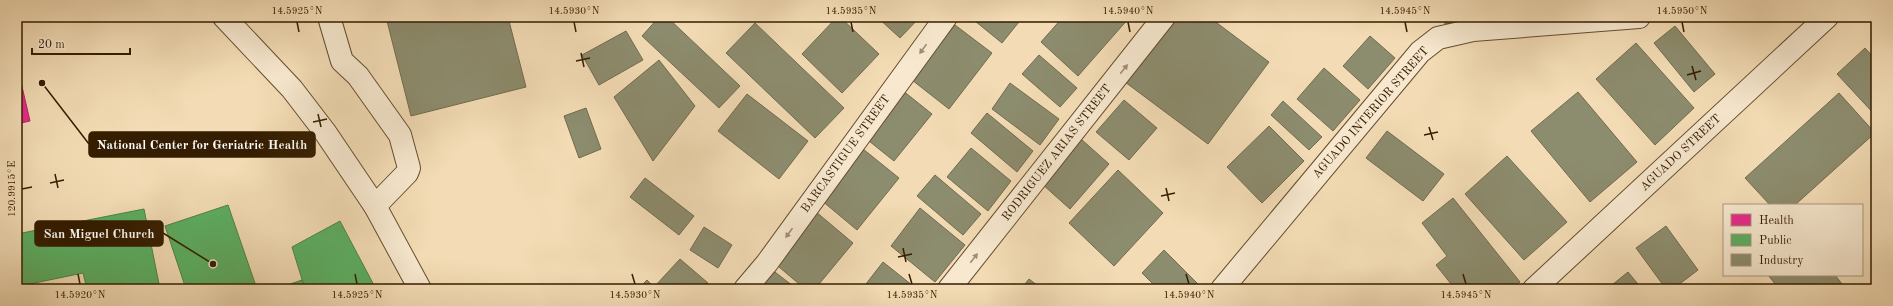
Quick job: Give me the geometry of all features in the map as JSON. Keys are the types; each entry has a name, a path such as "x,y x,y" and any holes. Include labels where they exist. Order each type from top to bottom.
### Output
{"street":[{"path":"224,17 292,89 325,132 375,206 420,289"},
{"path":"329,17 342,61 358,76 400,135 409,168 407,173 375,206"},
{"name":"BARCASTIGUE STREET","path":"745,289 767,263 946,17"},
{"name":"RODRIGUEZ ARIAS STREET","path":"949,289 1164,17"},
{"name":"AGUADO INTERIOR STREET","path":"1222,289 1420,52 1438,38 1474,30 1639,17"},
{"name":"AGUADO STREET","path":"1534,289 1827,17"}],"building: Health":[{"path":"17,65 30,121 17,124"}],"building: Public":[{"path":"228,205 257,289 186,289 165,226"},
{"path":"144,209 160,289 113,289 112,286 87,289 83,273 25,285 25,289 17,289 17,234"},
{"path":"340,221 376,289 305,289 292,247"},
{"path":"302,280 305,289 276,289"}],"building: Industry":[{"path":"340,17 359,17 341,20"},
{"path":"404,17 508,17 526,87 411,116 387,21"},
{"path":"659,17 667,17 740,86 719,108 642,36"},
{"path":"837,17 840,17 879,54 842,93 802,54"},
{"path":"877,17 920,17 900,38"},
{"path":"970,17 1023,17 1002,43"},
{"path":"1063,17 1129,18 1078,76 1041,42"},
{"path":"1172,17 1209,17 1269,62 1208,144 1125,82"},
{"path":"1340,17 1367,17 1340,20"},
{"path":"1404,17 1420,17 1405,19"},
{"path":"1444,17 1485,17 1485,18 1445,24"},
{"path":"755,23 844,108 815,138 726,53"},
{"path":"955,25 992,53 949,109 912,80"},
{"path":"1675,26 1715,74 1694,92 1654,43"},
{"path":"626,31 643,60 599,85 582,55"},
{"path":"1370,36 1395,58 1368,89 1343,66"},
{"path":"1636,43 1694,108 1655,145 1596,79"},
{"path":"1865,48 1876,60 1876,116 1837,74"},
{"path":"1039,55 1077,88 1060,107 1022,74"},
{"path":"659,60 695,106 653,161 614,97"},
{"path":"1324,68 1360,100 1333,131 1297,99"},
{"path":"1010,83 1059,119 1040,145 992,109"},
{"path":"902,90 932,114 894,161 864,137"},
{"path":"1578,92 1637,162 1590,202 1531,131"},
{"path":"1839,93 1875,133 1796,204 1769,204 1745,178"},
{"path":"747,94 808,141 779,179 718,131"},
{"path":"1124,100 1157,128 1129,160 1096,132"},
{"path":"1283,101 1322,137 1309,150 1271,115"},
{"path":"586,108 601,149 579,158 564,116"},
{"path":"987,113 1033,151 1017,172 971,133"},
{"path":"1269,126 1304,161 1262,203 1227,167"},
{"path":"1387,131 1444,174 1423,201 1366,158"},
{"path":"1081,139 1109,164 1070,209 1042,184"},
{"path":"971,148 1011,181 988,211 947,177"},
{"path":"863,149 899,178 857,230 821,200"},
{"path":"1507,156 1567,222 1524,260 1465,194"},
{"path":"1118,170 1163,213 1114,266 1069,223"},
{"path":"935,175 981,214 963,235 917,196"},
{"path":"645,178 694,216 679,235 630,197"},
{"path":"1453,198 1520,282 1511,289 1455,289 1436,265 1447,256 1422,223"},
{"path":"920,208 965,245 935,282 891,246"},
{"path":"815,211 853,243 815,289 805,289 772,261"},
{"path":"1666,226 1698,270 1673,289 1666,289 1636,248"},
{"path":"704,227 732,245 718,268 690,250"},
{"path":"1164,250 1202,288 1158,289 1142,273"},
{"path":"680,259 708,283 703,289 658,289 655,286"},
{"path":"883,262 917,289 862,289"},
{"path":"771,269 797,289 756,289"},
{"path":"1628,272 1642,289 1607,289"},
{"path":"1769,276 1836,276 1846,289 1779,289"},
{"path":"1029,279 1042,289 1021,289"},
{"path":"647,280 656,289 638,289"}],"place":[{"name":"National Center for Geriatric Health","path":"42,83"},
{"name":"San Miguel Church","path":"213,264"}]}
